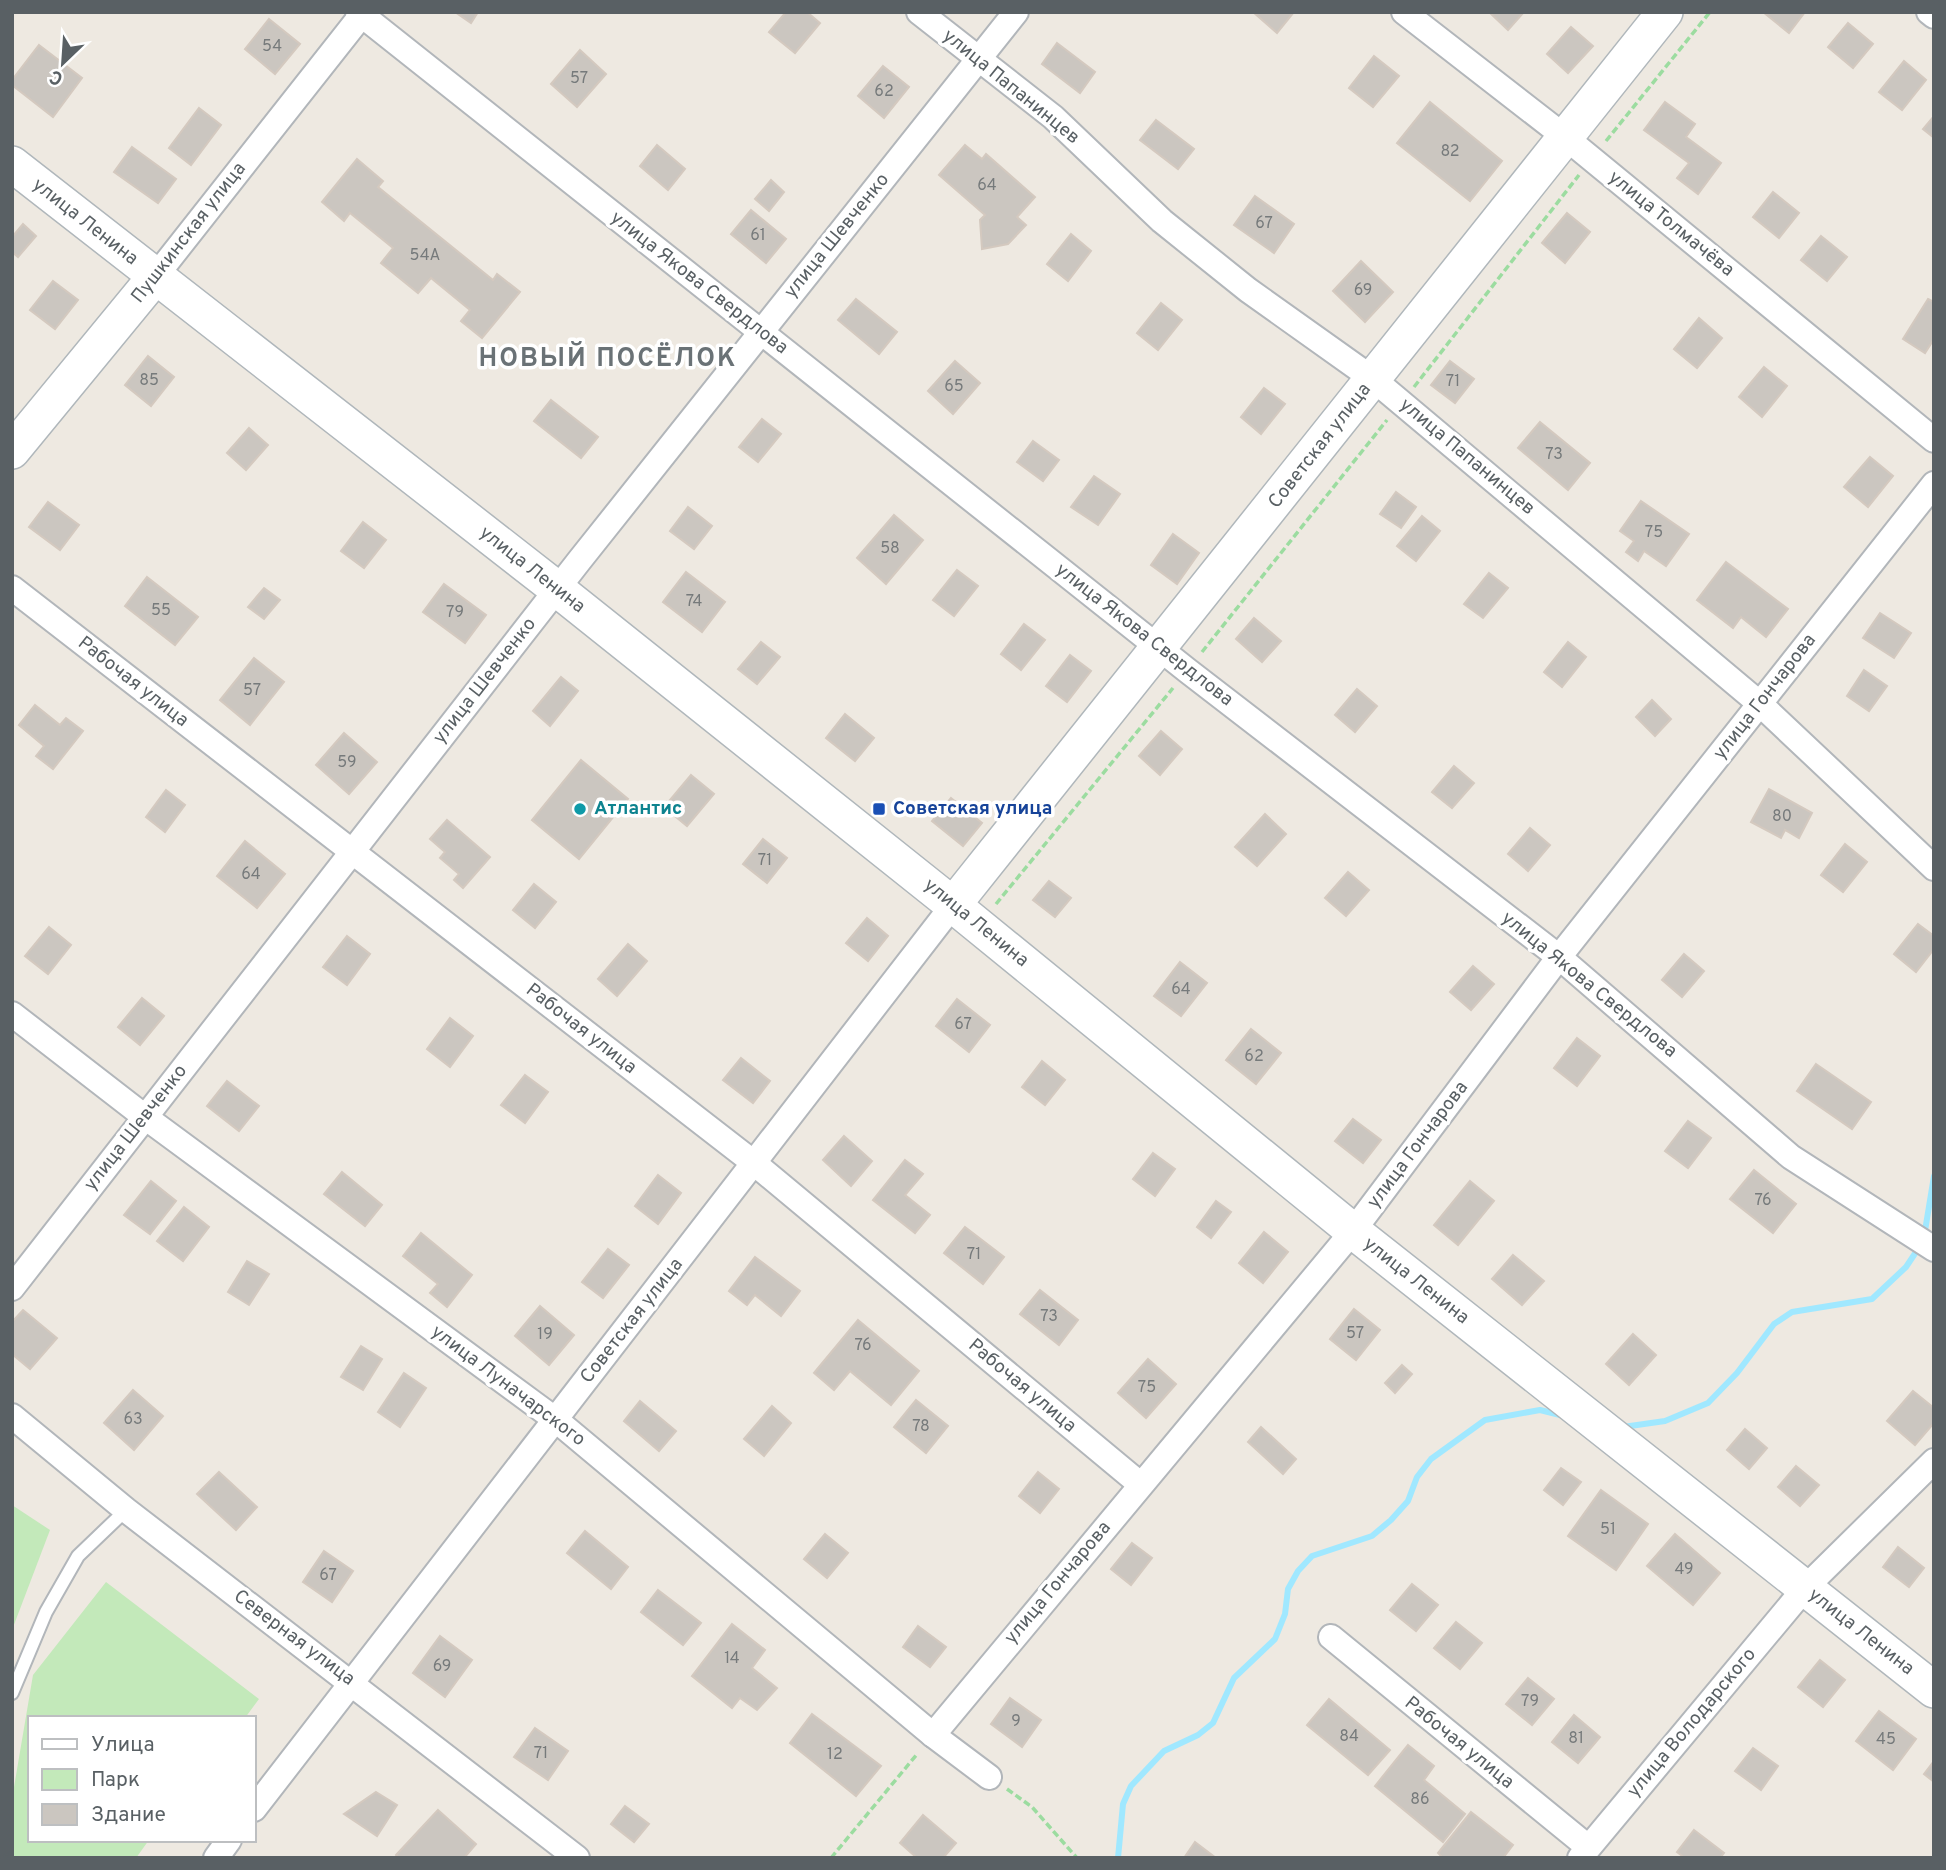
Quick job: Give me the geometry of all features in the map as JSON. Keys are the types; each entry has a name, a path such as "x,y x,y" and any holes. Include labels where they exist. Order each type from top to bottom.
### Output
{"main road":[{"name":"Советская улица","path":"966,915 1160,648 1665,12"},
{"name":"улица Ленина","path":"12,164 557,589 966,915 1353,1231 1934,1690"},
{"name":"Пушкинская улица","path":"12,451 155,277"}],"street":[{"name":"улица Папанинцев","path":"919,12 1053,117 1162,221 1248,290 1373,379 1759,703 1934,868"},
{"name":"улица Шевченко","path":"12,1288 760,331 1016,12"},
{"name":"улица Толмачёва","path":"1404,12 1565,137 1934,440"},
{"path":"1929,12 1934,16"},
{"name":"Пушкинская улица","path":"155,277 361,13"},
{"name":"улица Якова Свердлова","path":"361,13 1188,671 1559,957 1791,1157 1934,1249"},
{"name":"улица Гончарова","path":"933,1735 1353,1231 1559,957 1934,484"},
{"name":"Рабочая улица","path":"12,588 754,1163 1140,1484"},
{"name":"Советская улица","path":"256,1806 754,1163 966,915"},
{"name":"улица Луначарского","path":"12,1014 145,1116 556,1420 933,1735 989,1777"},
{"name":"Северная улица","path":"12,1416 125,1510 354,1682 578,1858"},
{"name":"улица Володарского","path":"1584,1852 1805,1588 1934,1461"},
{"name":"Рабочая улица","path":"1331,1637 1584,1852"},
{"path":"216,1858 228,1842"}],"lane":[{"path":"12,1693 46,1612 78,1556 125,1510"}],"path":[{"path":"966,915 1188,671 1710,12"},
{"path":"831,1858 933,1735"},
{"path":"989,1777 1032,1807 1077,1858"}],"green space":[{"path":"12,1505 50,1530 12,1630"},
{"path":"106,1582 259,1699 246,1716 28,1716 28,1842 148,1842 136,1858 14,1858 12,1799 33,1675"}],"building":[{"path":"455,12 478,12 471,23"},
{"path":"786,12 807,12 820,23 795,53 769,32"},
{"path":"1253,12 1294,12 1277,33"},
{"path":"1489,12 1524,12 1508,30"},
{"path":"1763,12 1805,12 1789,33"},
{"path":"269,19 300,44 275,74 245,49"},
{"path":"1848,23 1873,44 1853,68 1828,47"},
{"path":"1571,27 1593,46 1568,73 1547,54"},
{"path":"1057,43 1095,72 1080,93 1042,64"},
{"path":"39,45 82,78 53,117 12,85 12,80"},
{"path":"580,50 606,74 577,107 551,84"},
{"path":"1374,56 1399,76 1373,107 1349,88"},
{"path":"1904,61 1926,80 1902,110 1879,92"},
{"path":"883,66 909,87 884,118 858,96"},
{"path":"1430,102 1502,161 1470,201 1397,143"},
{"path":"1665,102 1695,124 1686,137 1721,163 1698,194 1677,178 1689,163 1644,130"},
{"path":"199,108 221,125 191,165 169,148"},
{"path":"1934,116 1934,138 1923,129"},
{"path":"1156,120 1194,149 1178,169 1140,140"},
{"path":"657,145 685,169 668,190 640,166"},
{"path":"965,145 982,159 986,154 1035,197 1017,217 1026,225 1008,244 982,249 980,220 985,215 939,175"},
{"path":"132,147 176,179 158,203 114,172"},
{"path":"357,159 383,181 378,187 493,280 497,274 520,292 482,338 461,321 470,310 431,278 418,293 381,263 393,248 350,213 344,221 322,202"},
{"path":"771,180 784,192 769,211 755,199"},
{"path":"1773,192 1799,213 1779,238 1753,217"},
{"path":"1255,196 1294,224 1274,253 1234,225"},
{"path":"751,210 786,239 766,263 731,234"},
{"path":"1567,213 1590,232 1565,263 1542,243"},
{"path":"23,224 36,236 18,257 12,252 12,237"},
{"path":"1071,234 1091,251 1068,281 1047,264"},
{"path":"1821,236 1847,257 1827,281 1801,260"},
{"path":"1361,261 1393,292 1365,322 1333,291"},
{"path":"53,281 78,300 55,329 30,310"},
{"path":"856,299 897,332 879,354 838,320"},
{"path":"1928,299 1934,302 1934,339 1925,353 1903,339"},
{"path":"1161,303 1182,320 1158,350 1137,333"},
{"path":"1699,318 1722,338 1697,368 1674,349"},
{"path":"148,356 174,377 151,406 125,385"},
{"path":"955,361 980,383 953,414 928,391"},
{"path":"1450,361 1474,379 1455,403 1431,385"},
{"path":"1764,367 1787,386 1762,417 1739,397"},
{"path":"1264,388 1285,404 1261,434 1241,417"},
{"path":"551,400 598,437 581,458 534,421"},
{"path":"762,419 781,434 758,462 739,447"},
{"path":"1540,422 1590,463 1568,490 1518,448"},
{"path":"249,428 268,445 246,470 227,453"},
{"path":"1033,441 1059,460 1043,481 1017,462"},
{"path":"1870,457 1893,476 1868,507 1844,487"},
{"path":"1094,476 1120,494 1098,525 1071,507"},
{"path":"1396,492 1416,507 1401,528 1380,514"},
{"path":"1641,501 1689,534 1666,566 1644,551 1638,561 1626,552 1634,541 1620,531"},
{"path":"48,502 79,525 60,550 29,527"},
{"path":"688,507 712,526 694,549 670,531"},
{"path":"894,515 923,540 886,584 857,558"},
{"path":"1422,516 1440,531 1416,561 1397,546"},
{"path":"363,522 386,540 364,568 341,551"},
{"path":"1173,534 1199,553 1177,584 1151,565"},
{"path":"1726,562 1788,609 1766,637 1741,617 1733,628 1697,600"},
{"path":"957,570 978,586 954,616 933,600"},
{"path":"686,572 725,602 702,632 663,602"},
{"path":"1489,573 1508,588 1483,618 1464,604"},
{"path":"147,577 198,617 175,645 125,606"},
{"path":"444,584 486,615 465,643 423,612"},
{"path":"264,588 280,600 264,619 248,607"},
{"path":"1880,613 1911,633 1894,658 1863,638"},
{"path":"1254,618 1281,641 1262,662 1236,639"},
{"path":"1024,624 1045,640 1021,670 1001,654"},
{"path":"761,642 780,657 757,684 738,669"},
{"path":"1568,642 1586,657 1562,687 1544,672"},
{"path":"1070,655 1091,671 1067,702 1046,686"},
{"path":"254,658 284,682 250,725 220,700"},
{"path":"1864,670 1887,686 1869,711 1847,696"},
{"path":"561,677 578,691 550,726 533,711"},
{"path":"1357,689 1377,706 1355,732 1335,715"},
{"path":"1652,700 1671,719 1655,736 1636,717"},
{"path":"35,705 60,725 66,718 83,731 53,769 36,756 44,746 19,725"},
{"path":"845,714 874,738 855,761 826,738"},
{"path":"1161,731 1182,749 1160,775 1139,756"},
{"path":"344,733 377,762 349,794 316,765"},
{"name":"Атлантис","path":"581,760 628,799 579,859 532,820"},
{"path":"1454,766 1474,783 1452,808 1432,792"},
{"path":"691,775 714,794 687,826 664,807"},
{"path":"1769,789 1812,813 1799,838 1785,830 1781,838 1751,822"},
{"path":"166,790 185,805 165,832 146,817"},
{"path":"951,798 982,823 963,846 932,821"},
{"path":"1265,814 1286,834 1257,866 1235,847"},
{"path":"447,820 490,857 463,888 454,880 459,874 440,858 445,852 430,839"},
{"path":"1530,828 1550,845 1528,871 1508,854"},
{"path":"763,839 787,858 767,883 743,864"},
{"path":"245,841 285,874 257,908 217,876"},
{"path":"1845,844 1867,862 1843,892 1821,875"},
{"path":"1348,872 1369,890 1346,916 1325,898"},
{"path":"1049,881 1071,898 1055,917 1033,900"},
{"path":"534,884 556,902 535,928 513,910"},
{"path":"867,918 888,936 868,961 846,943"},
{"path":"1918,924 1934,936 1934,949 1916,972 1894,954"},
{"path":"49,927 71,945 48,974 25,956"},
{"path":"347,936 370,954 347,985 323,967"},
{"path":"628,944 647,961 617,996 598,979"},
{"path":"1684,954 1704,971 1682,997 1662,980"},
{"path":"1180,962 1207,983 1181,1016 1154,996"},
{"path":"1473,966 1494,984 1471,1010 1450,992"},
{"path":"142,998 164,1016 140,1045 118,1027"},
{"path":"957,999 990,1025 969,1052 936,1026"},
{"path":"450,1018 473,1036 450,1067 427,1049"},
{"path":"1251,1029 1281,1053 1256,1084 1226,1060"},
{"path":"1577,1038 1600,1056 1577,1086 1554,1068"},
{"path":"741,1058 770,1081 753,1103 723,1080"},
{"path":"1042,1061 1065,1080 1045,1105 1022,1087"},
{"path":"1816,1064 1871,1102 1852,1129 1797,1091"},
{"path":"525,1075 548,1092 525,1123 501,1105"},
{"path":"227,1081 259,1106 239,1131 207,1106"},
{"path":"1353,1119 1381,1140 1363,1163 1335,1141"},
{"path":"1688,1121 1711,1138 1688,1168 1665,1151"},
{"path":"844,1136 872,1161 851,1186 823,1160"},
{"path":"1153,1153 1175,1169 1155,1196 1133,1179"},
{"path":"905,1160 923,1174 905,1195 930,1215 915,1233 873,1200"},
{"path":"1754,1170 1796,1204 1773,1233 1730,1199"},
{"path":"342,1172 382,1205 365,1226 324,1194"},
{"path":"658,1175 681,1193 658,1224 635,1206"},
{"path":"151,1181 176,1201 150,1234 124,1215"},
{"path":"1470,1181 1494,1201 1458,1245 1434,1225"},
{"path":"1216,1201 1231,1212 1211,1238 1197,1227"},
{"path":"184,1207 209,1227 183,1261 157,1241"},
{"path":"965,1227 1004,1257 983,1284 944,1253"},
{"path":"1264,1232 1288,1252 1263,1283 1239,1263"},
{"path":"421,1233 472,1275 447,1307 430,1293 438,1284 403,1256"},
{"path":"608,1249 629,1265 603,1298 582,1282"},
{"path":"1513,1255 1544,1281 1522,1305 1492,1279"},
{"path":"755,1257 800,1291 781,1316 755,1295 747,1305 729,1291"},
{"path":"247,1261 269,1274 249,1305 228,1292"},
{"path":"1040,1290 1078,1320 1059,1345 1020,1314"},
{"path":"540,1306 574,1335 549,1365 515,1336"},
{"path":"1354,1309 1380,1330 1356,1360 1330,1339"},
{"path":"23,1310 57,1338 30,1369 12,1354 12,1322"},
{"path":"858,1320 919,1371 891,1405 850,1371 834,1390 814,1373"},
{"path":"1633,1334 1656,1355 1629,1385 1606,1364"},
{"path":"361,1346 382,1359 363,1390 341,1377"},
{"path":"1148,1359 1176,1384 1146,1418 1118,1393"},
{"path":"1402,1365 1412,1374 1395,1393 1385,1383"},
{"path":"404,1373 426,1388 400,1427 378,1412"},
{"path":"133,1390 163,1416 134,1450 104,1423"},
{"path":"1913,1391 1934,1408 1934,1423 1915,1445 1887,1421"},
{"path":"916,1400 948,1426 926,1453 894,1427"},
{"path":"640,1401 676,1431 659,1451 624,1421"},
{"path":"772,1406 791,1423 764,1456 744,1439"},
{"path":"1261,1427 1296,1459 1283,1474 1248,1442"},
{"path":"1745,1429 1767,1448 1749,1469 1727,1450"},
{"path":"1796,1466 1819,1485 1800,1506 1778,1487"},
{"path":"1561,1468 1581,1482 1563,1505 1544,1490"},
{"path":"219,1472 257,1507 236,1530 197,1494"},
{"path":"1038,1472 1059,1489 1040,1513 1019,1496"},
{"path":"1601,1490 1648,1524 1616,1570 1568,1536"},
{"path":"585,1531 628,1567 611,1589 567,1553"},
{"path":"825,1534 848,1553 827,1578 804,1559"},
{"path":"1675,1534 1720,1573 1693,1605 1647,1566"},
{"path":"1132,1543 1152,1558 1131,1585 1111,1569"},
{"path":"1898,1547 1924,1568 1909,1587 1883,1567"},
{"path":"324,1551 353,1571 332,1602 303,1582"},
{"path":"1412,1584 1438,1605 1416,1631 1390,1610"},
{"path":"658,1590 701,1623 683,1645 641,1612"},
{"path":"1456,1622 1482,1643 1460,1669 1434,1648"},
{"path":"732,1624 765,1650 752,1668 777,1688 757,1710 740,1698 732,1708 692,1676"},
{"path":"918,1626 946,1647 930,1667 903,1647"},
{"path":"440,1636 472,1660 445,1697 413,1673"},
{"path":"1820,1660 1845,1680 1823,1707 1798,1687"},
{"path":"1528,1678 1554,1699 1532,1725 1506,1704"},
{"path":"1010,1698 1041,1720 1022,1747 991,1724"},
{"path":"1329,1699 1390,1750 1368,1775 1307,1725"},
{"path":"1879,1711 1916,1739 1893,1770 1856,1741"},
{"path":"812,1714 881,1766 856,1796 790,1743"},
{"path":"1574,1715 1600,1737 1578,1763 1552,1742"},
{"path":"535,1728 568,1751 548,1780 514,1757"},
{"path":"1408,1745 1434,1766 1424,1780 1465,1814 1443,1842 1375,1786"},
{"path":"1753,1748 1778,1766 1761,1790 1735,1771"},
{"path":"1934,1761 1934,1782 1924,1774"},
{"path":"376,1792 397,1805 377,1836 344,1814"},
{"path":"625,1806 649,1824 634,1842 611,1824"},
{"path":"438,1810 476,1844 464,1858 399,1858 396,1855"},
{"path":"1471,1812 1513,1845 1503,1858 1443,1858 1438,1853"},
{"path":"923,1815 956,1843 943,1858 917,1858 900,1843"},
{"path":"1694,1830 1724,1853 1720,1858 1685,1858 1677,1852"},
{"path":"1195,1842 1216,1858 1184,1858"}],"waterway":[{"path":"1924,1237 1934,1176"},
{"path":"1623,1427 1665,1421 1708,1403 1737,1373 1774,1324 1792,1312 1872,1299 1906,1267 1920,1246"},
{"path":"1118,1858 1123,1804 1131,1786 1164,1751 1198,1735 1213,1723 1234,1678 1275,1639 1285,1614 1288,1589 1298,1571 1312,1556 1372,1536 1408,1501 1417,1477 1431,1459 1485,1420 1540,1410 1564,1416"}],"place":[{"name":"Атлантис","path":"580,809"},
{"name":"Советская улица","path":"879,809"}],"district":[{"name":"НОВЫЙ ПОСЁЛОК","path":"608,359"}]}
